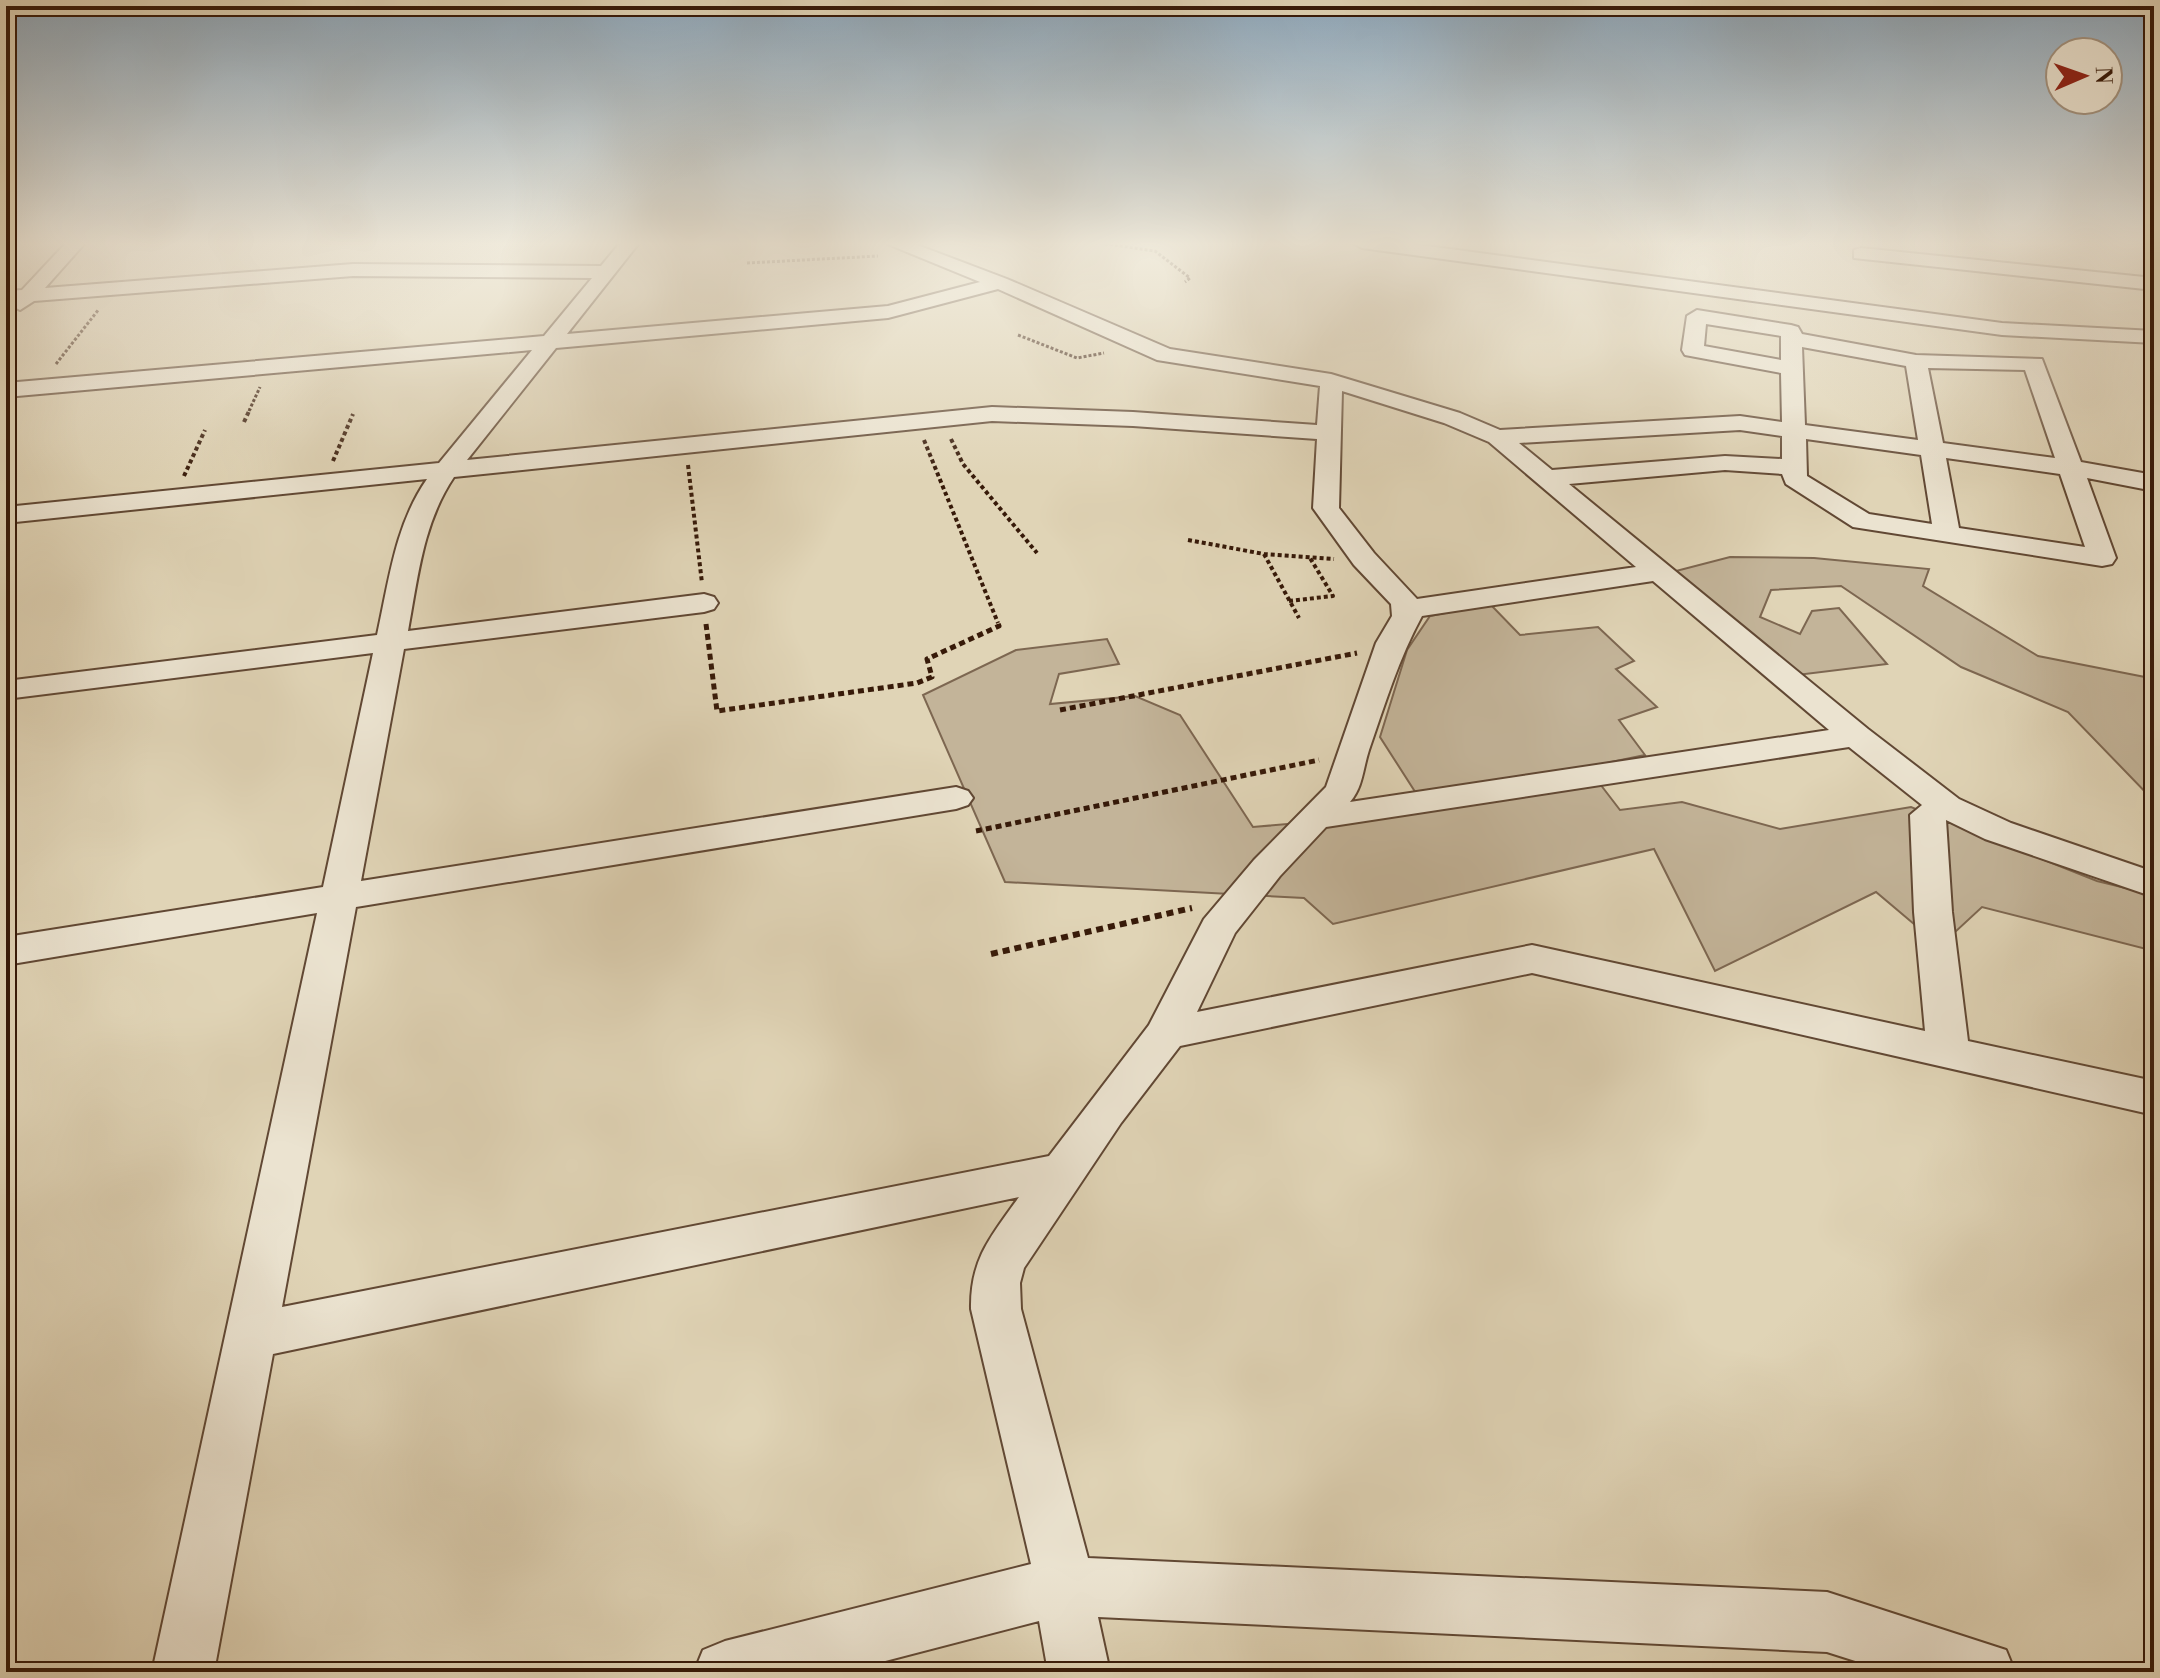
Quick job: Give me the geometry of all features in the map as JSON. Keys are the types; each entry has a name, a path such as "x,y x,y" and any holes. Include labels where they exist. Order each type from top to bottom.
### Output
{"street":[{"path":"183,1672 413,532 425,501 447,469 565,321"},
{"path":"17,389 783,321"},
{"path":"1087,321 1176,358 1331,381 1452,418 1497,437 1656,572 1947,807 1998,831 2154,885"},
{"path":"1696,321 1693,350 1793,369"},
{"path":"1730,321 1791,331 1795,479 1862,521 2102,558 2034,364 1916,361 1792,339"},
{"path":"1947,321 2002,329 2154,337"},
{"path":"1916,361 1947,534"},
{"path":"1331,381 1326,508 1364,559 1400,595 1408,609"},
{"path":"6,515 992,414 1328,433"},
{"path":"1497,437 1740,423 2072,468 2154,483"},
{"path":"1546,478 1725,463 1795,467"},
{"path":"1408,609 1656,572"},
{"path":"6,690 704,603"},
{"path":"1079,1672 1062,1586 1059,1550 996,1309 995,1283 1001,1261 1105,1111 1166,1034 1218,928 1342,790 1350,757 1408,609"},
{"path":"1315,818 1856,736"},
{"path":"6,951 340,900 956,798"},
{"path":"1947,807 1928,815 1933,912 1948,1051"},
{"path":"1166,1034 1532,959 2154,1098"},
{"path":"250,1336 1021,1178 1063,1174"},
{"path":"725,1672 1062,1586 1827,1622 1984,1672"}],"path":[{"path":"17,389 50,373 89,321"},
{"path":"1018,335 1083,358 1132,341"},
{"path":"244,422 272,367"},
{"path":"330,481 337,449 353,414"},
{"path":"942,420 963,464 1037,553"},
{"path":"686,445 717,711 917,683 932,677 927,659 999,626 916,422"},
{"path":"174,497 205,430"},
{"path":"1188,540 1264,554 1364,559"},
{"path":"1264,554 1299,618"},
{"path":"1289,601 1333,596 1310,557"},
{"path":"1060,710 1390,649"},
{"path":"976,831 1339,756 1350,757"},
{"path":"991,954 1206,905 1235,907"}],"shaded area":[{"path":"1730,557 1814,558 1929,569 1923,586 2038,656 2145,677 2148,598 2154,598 2154,801 2068,712 1961,667 1841,586 1771,590 1760,617 1800,634 1812,611 1839,608 1887,664 1797,675 1676,571"},
{"path":"1490,604 1520,635 1598,627 1634,661 1616,669 1657,707 1619,720 1645,755 1587,767 1620,810 1682,802 1780,829 1911,807 2097,881 2154,895 2154,951 1982,907 1940,946 1876,892 1715,971 1654,849 1333,924 1304,898 1005,882 923,695 1016,650 1107,639 1119,664 1059,674 1050,704 1135,696 1180,715 1253,827 1428,812 1380,737 1407,650 1430,616"}]}
